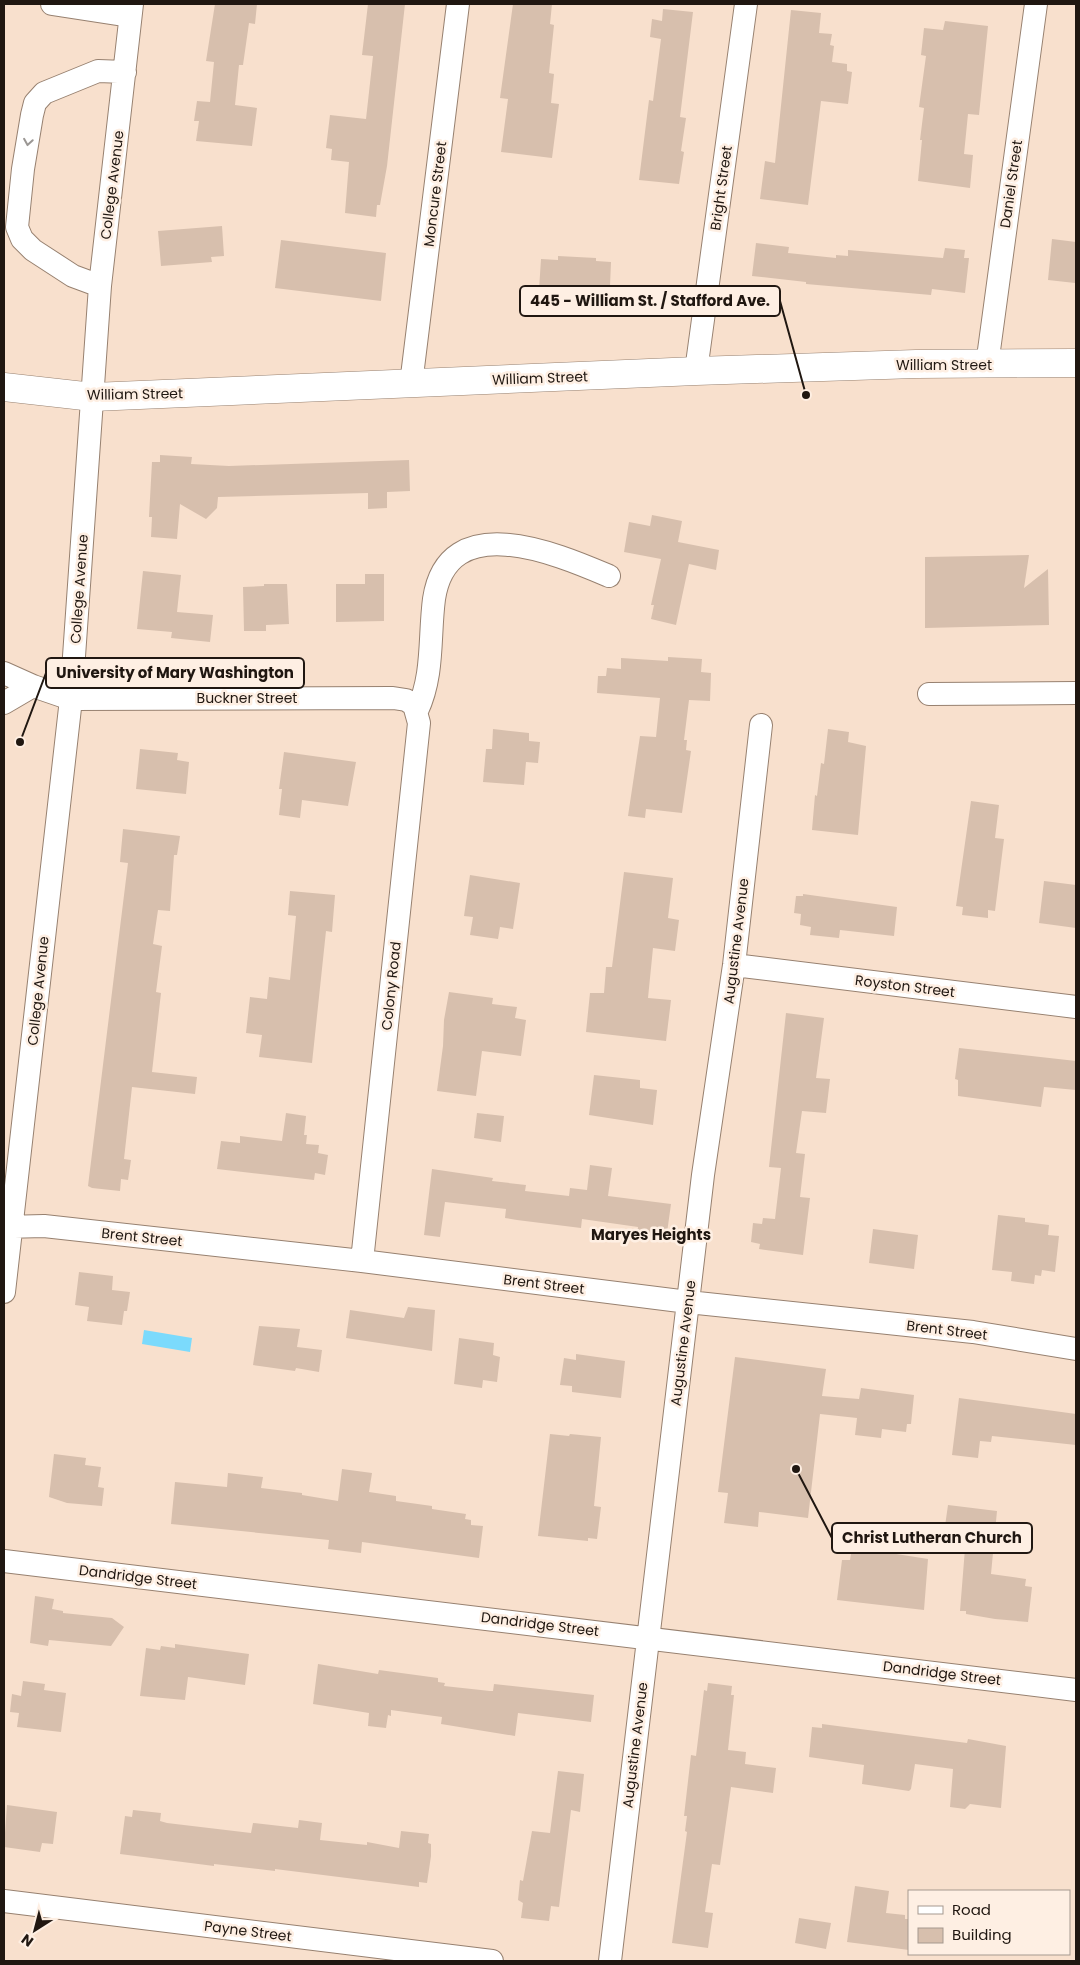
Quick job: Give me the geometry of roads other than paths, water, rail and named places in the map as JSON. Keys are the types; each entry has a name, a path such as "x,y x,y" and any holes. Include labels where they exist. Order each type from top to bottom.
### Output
{"main road":[{"name":"William Street","path":"4,387 93,397 916,364 1076,363"}],"street":[{"path":"52,4 131,10"},
{"name":"Moncure Street","path":"411,384 458,4"},
{"name":"Bright Street","path":"696,372 746,4"},
{"name":"Daniel Street","path":"987,365 1036,4"},
{"name":"College Avenue","path":"4,1292 6,1225 71,699 100,286 131,10"},
{"path":"100,286 73,276 33,250 22,239 18,228 23,169 35,103 44,93 98,71 125,72"},
{"name":"Colony Road","path":"362,1261 419,723 417,711 429,675 437,586 446,569 458,555 475,546 494,542 528,548 570,559 610,576"},
{"name":"Buckner Street","path":"4,673 32,686 71,699 394,698 406,700 414,705 417,711"},
{"path":"4,703 32,686"},
{"path":"929,694 1076,693"},
{"name":"Augustine Avenue","path":"610,1961 703,1175 734,965 761,725"},
{"name":"Royston Street","path":"734,965 1076,1007"},
{"name":"Brent Street","path":"6,1225 44,1226 362,1261 688,1302 973,1332 1076,1349"},
{"name":"Dandridge Street","path":"4,1562 648,1637 1076,1690"},
{"name":"Payne Street","path":"4,1900 492,1961"}],"water":[{"path":"144,1330 192,1338 190,1352 142,1344"}],"place":[{"name":"445 - William St. / Stafford Ave.","path":"806,395"},
{"name":"University of Mary Washington","path":"20,742"},
{"name":"Christ Lutheran Church","path":"796,1469"}],"district":[{"name":"Maryes Heights","path":"651,1234"}]}
